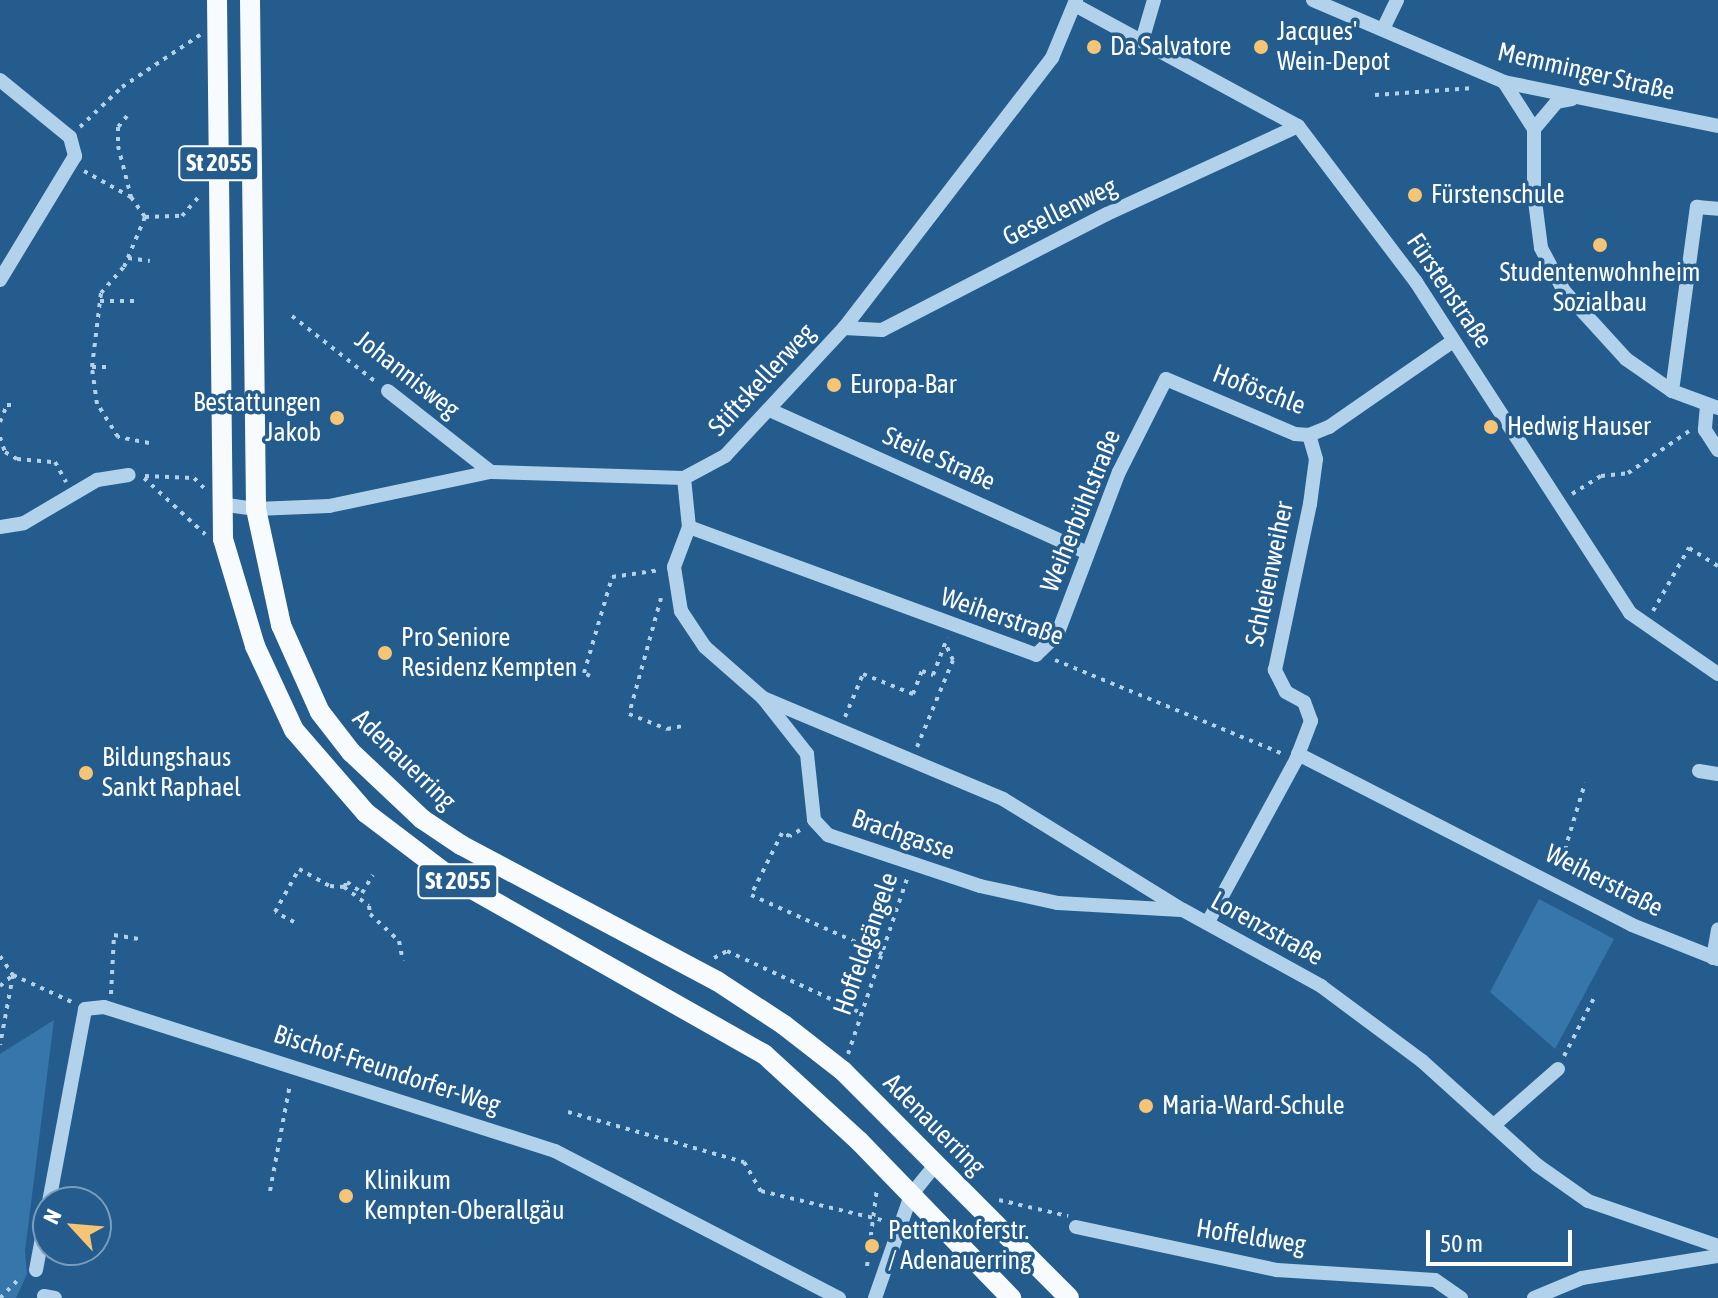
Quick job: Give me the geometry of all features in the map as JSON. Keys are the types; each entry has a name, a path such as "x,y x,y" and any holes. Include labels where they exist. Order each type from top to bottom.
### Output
{"main road":[{"name":"St 2055","path":"217,0 216,513 241,602 294,730 366,813 449,876 764,1054 911,1195 1011,1298"},
{"name":"Adenauerring","path":"250,0 256,509 281,625 320,712 379,779 461,845 717,981 784,1025 843,1071 1069,1298"}],"street":[{"path":"1142,41 1154,0"},
{"name":"Memminger Straße","path":"1313,0 1500,80 1718,126"},
{"path":"1383,29 1397,0"},
{"name":"Stiftskellerweg","path":"216,513 329,506 491,472 684,478 725,456 772,411 844,328 1052,58 1076,3"},
{"name":"Fürstenstraße","path":"1076,3 1298,126 1390,246 1630,613 1643,626 1718,674"},
{"path":"0,80 70,137 75,145 70,164 0,280"},
{"path":"1500,80 1534,129 1534,193 1541,248 1564,291 1626,359 1672,391 1712,407 1703,422 1718,450"},
{"path":"1534,129 1557,102 1577,98"},
{"name":"Gesellenweg","path":"844,328 882,330 1107,214 1298,126"},
{"path":"1672,391 1697,207 1718,209"},
{"name":"Hoföschle","path":"1166,379 1295,434 1309,435 1329,427 1453,341"},
{"name":"Weiherbühlstraße","path":"1036,655 1057,635 1086,552 1166,379"},
{"name":"Johannisweg","path":"388,391 491,472"},
{"name":"Steile Straße","path":"772,411 1086,552"},
{"name":"Schleienweiher","path":"1208,922 1297,757 1310,711 1286,692 1275,670 1310,504 1316,459 1309,435"},
{"path":"0,527 24,523 68,492 97,480 136,476"},
{"name":"Brachgasse","path":"684,478 689,527 674,567 681,611 705,647 763,698 807,754 814,820 828,835 980,886 1058,903 1183,910"},
{"name":"Weiherstraße","path":"689,527 1036,655"},
{"name":"Lorenzstraße","path":"763,698 1003,799 1183,910 1321,986 1422,1061 1494,1125 1588,1201 1718,1246"},
{"name":"Weiherstraße","path":"1297,757 1555,883 1632,925 1716,959"},
{"path":"1699,771 1718,774"},
{"path":"1716,959 1718,929"},
{"path":"51,1186 85,1009"},
{"name":"Bischof-Freundorfer-Weg","path":"85,1009 110,1009 555,1151 839,1298"},
{"path":"1494,1125 1558,1069"},
{"path":"875,1298 911,1195 936,1164"},
{"name":"Hoffeldweg","path":"1076,1227 1277,1270 1435,1280 1461,1298"},
{"path":"1534,1298 1582,1278 1718,1256"}],"path":[{"path":"70,137 122,87 208,30 208,46"},
{"path":"1375,95 1483,88 1500,80"},
{"path":"127,116 118,127 118,146 131,197 145,217"},
{"path":"70,164 131,197"},
{"path":"145,217 182,216 205,188 205,198"},
{"path":"145,217 128,258 106,283 100,301 92,367 97,404 118,437 149,443"},
{"path":"128,258 150,261"},
{"path":"100,301 139,301"},
{"name":"Johannisweg","path":"292,316 388,391"},
{"path":"92,367 111,367"},
{"path":"0,422 7,405 14,405"},
{"path":"1585,486 1601,476 1628,473 1703,422"},
{"path":"0,437 5,452 17,459 55,462 68,492"},
{"path":"136,476 201,533 213,536 216,513"},
{"path":"136,476 194,478 211,494 208,479"},
{"path":"1643,626 1663,600 1689,548 1718,566"},
{"path":"590,676 584,673 612,577 669,569 629,714 667,729 682,726"},
{"path":"840,730 863,674 913,694 922,671 933,675 952,625"},
{"path":"912,760 953,660 945,644"},
{"name":"Weiherstraße","path":"1036,655 1297,757"},
{"path":"646,720 648,714"},
{"path":"1555,883 1585,783"},
{"path":"814,820 790,836 782,833 751,895 882,954"},
{"name":"Hoffeldgängele","path":"853,1036 913,863"},
{"path":"294,922 275,912 299,869 330,886 344,887 399,941 403,961"},
{"path":"344,887 347,882 362,893 373,875"},
{"path":"110,1009 114,935 139,939"},
{"path":"727,951 861,1013"},
{"path":"0,956 13,975 85,1009"},
{"path":"0,986 13,975"},
{"path":"0,1045 13,975"},
{"path":"1558,1069 1595,996"},
{"path":"270,1191 293,1066"},
{"path":"568,1112 744,1162 761,1191 900,1225"},
{"path":"865,1277 879,1193 874,1179"},
{"path":"967,1194 1067,1215 1076,1227"},
{"path":"0,1298 36,1266"}],"shaded area":[{"path":"1539,899 1614,939 1555,1049 1490,992"},
{"path":"54,1020 25,1251 27,1274 16,1298 0,1298 0,1054"}],"place":[{"name":"Da Salvatore","path":"1094,47"},
{"name":"Jacques' Wein-Depot","path":"1261,47"},
{"name":"Fürstenschule","path":"1415,195"},
{"name":"Studentenwohnheim Sozialbau","path":"1600,245"},
{"name":"Europa-Bar","path":"834,385"},
{"name":"Bestattungen Jakob","path":"337,418"},
{"name":"Hedwig Hauser","path":"1491,427"},
{"name":"Pro Seniore Residenz Kempten","path":"385,653"},
{"name":"Bildungshaus Sankt Raphael","path":"86,773"},
{"name":"Maria-Ward-Schule","path":"1146,1106"},
{"name":"Klinikum Kempten-Oberallgäu","path":"346,1196"},
{"name":"Pettenkoferstr. / Adenauerring","path":"872,1246"}]}
